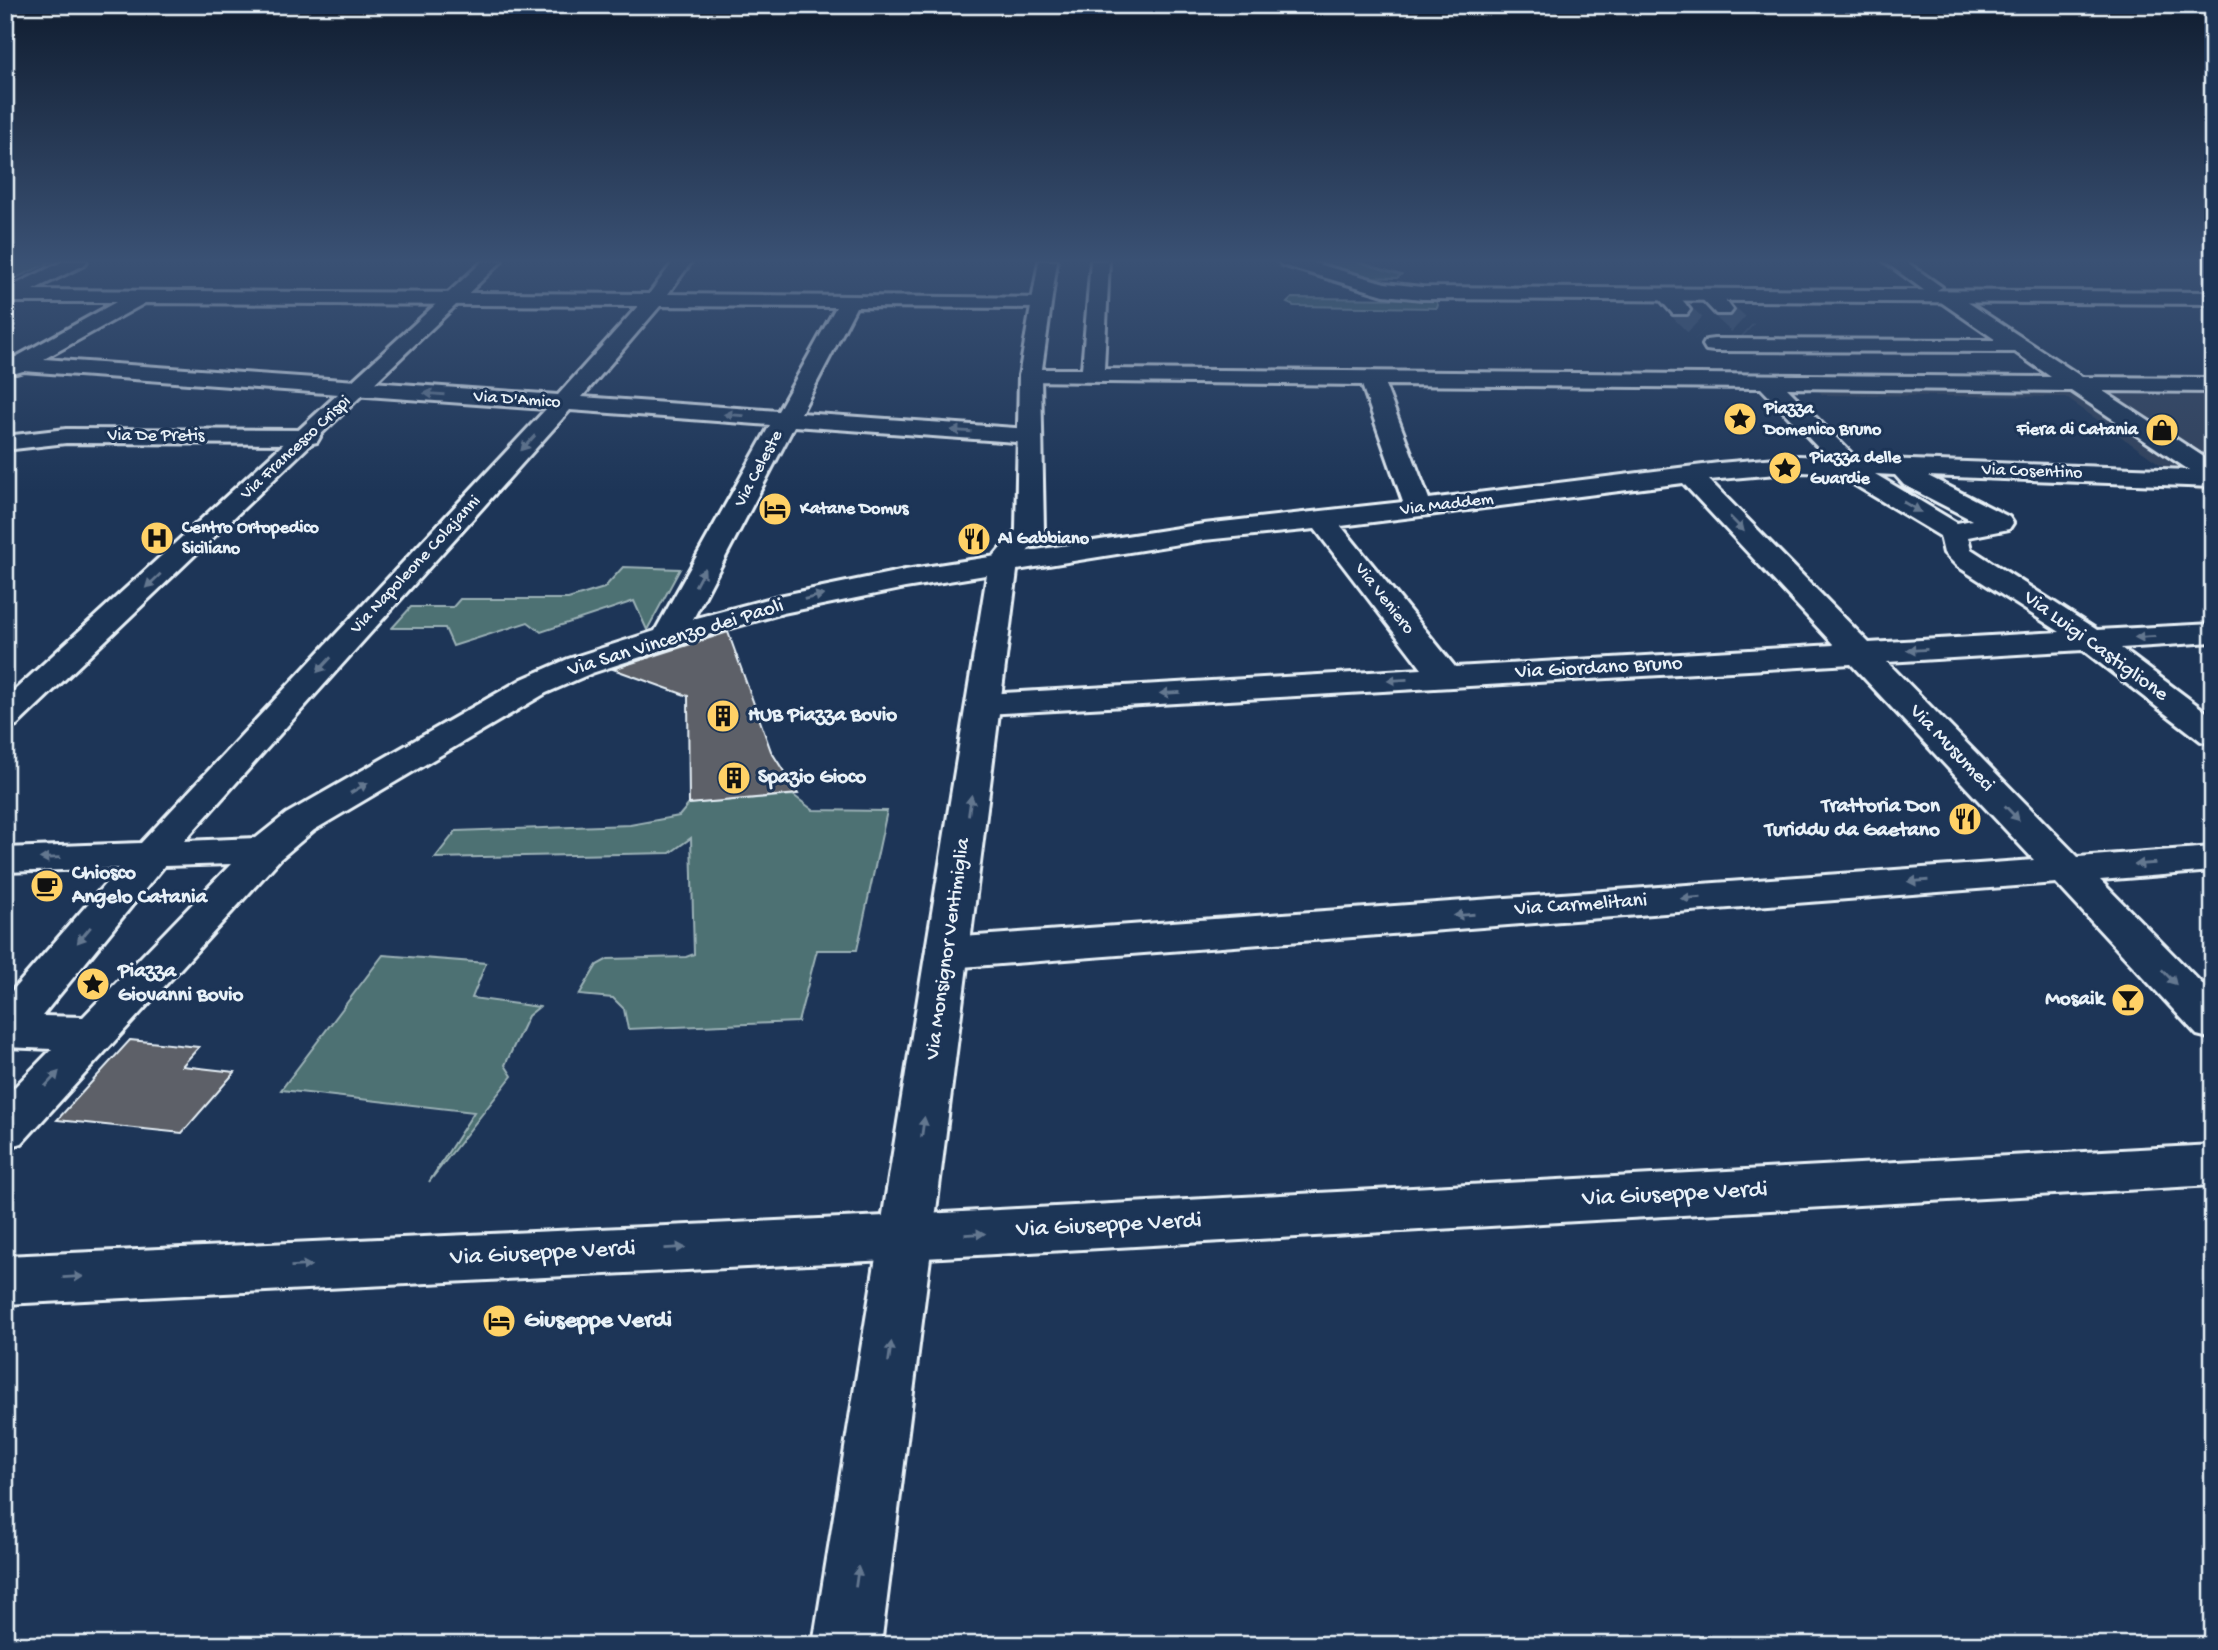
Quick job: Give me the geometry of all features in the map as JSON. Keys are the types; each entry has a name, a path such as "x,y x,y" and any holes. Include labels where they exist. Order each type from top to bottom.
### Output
{"street":[{"path":"10,366 63,338"},
{"name":"Via Francesco Crispi","path":"5,719 411,338"},
{"name":"Via Napoleone Colajanni","path":"164,841 621,338"},
{"name":"Via Celeste","path":"668,637 829,338"},
{"name":"Via Monsignor Ventimiglia","path":"847,1645 985,704 1017,547 1030,436 1030,376 1035,338"},
{"path":"1093,376 1095,338"},
{"path":"2020,346 1708,338 1732,362 1767,376 1801,383 2213,386"},
{"path":"1754,338 1767,376 1859,476 1953,531 1999,523 1913,478 1901,467"},
{"path":"2008,338 2213,477"},
{"path":"1732,362 1767,376"},
{"path":"1030,376 1370,379 1767,376 2046,364"},
{"name":"Via D'Amico","path":"10,366 1030,436"},
{"path":"1370,379 1419,508"},
{"name":"Via De Pretis","path":"5,443 66,436 308,437"},
{"path":"1690,475 1799,464 1851,466"},
{"name":"Via Cosentino","path":"1851,466 2213,477"},
{"name":"Via Maddem","path":"1204,532 1690,475"},
{"name":"Via Musumeci","path":"1690,475 2213,1023"},
{"name":"Via Veniero","path":"1322,520 1446,677"},
{"name":"Via Luigi Castiglione","path":"1953,531 1958,553 1966,560 2068,623 2213,734"},
{"path":"1017,547 1204,532"},
{"path":"1017,547 1204,532"},
{"name":"Via San Vincenzo dei Paoli","path":"265,850 300,822 534,686 580,666 668,637 1017,547"},
{"name":"Via Giordano Bruno","path":"985,704 2213,633"},
{"path":"5,860 164,841 265,850"},
{"path":"5,1030 164,841"},
{"path":"5,1129 265,850"},
{"name":"Via Carmelitani","path":"949,953 2213,859"},
{"path":"5,1030 94,1034"},
{"name":"Via Giuseppe Verdi","path":"5,1280 907,1237 2213,1166"}],"shaded area":[{"name":"Fiera di Catania","path":"1799,373 2213,375 2213,491 2198,491 2065,397 1823,395"}],"green space":[{"path":"623,567 680,569 647,630 634,601 541,632 528,622 453,646 445,628 392,628 411,607 453,607 460,599 568,599 604,588"},
{"path":"793,795 813,810 887,811 857,950 817,950 798,1022 628,1029 624,1009 613,998 579,995 597,965 608,959 686,957 694,954 691,838 670,853 435,858 456,831 630,825 679,816 689,804"},
{"path":"383,955 486,963 472,998 539,1007 528,1016 505,1065 512,1076 429,1182 474,1112 281,1090"}],"building":[{"name":"HUB Piazza Bovio","path":"728,632 771,751 798,794 689,804 688,696 613,669"},
{"path":"130,1040 199,1047 182,1066 235,1072 182,1133 57,1120"}],"place":[{"name":"Piazza Domenico Bruno","path":"1740,419"},
{"name":"Fiera di Catania","path":"2162,430"},
{"name":"Piazza delle Guardie","path":"1785,468"},
{"name":"Katane Domus","path":"775,509"},
{"name":"Centro Ortopedico Siciliano","path":"157,538"},
{"name":"Al Gabbiano","path":"974,539"},
{"name":"HUB Piazza Bovio","path":"723,716"},
{"name":"Spazio Gioco","path":"734,778"},
{"name":"Trattoria Don Turiddu da Gaetano","path":"1965,819"},
{"name":"Chiosco Angelo Catania","path":"47,886"},
{"name":"Piazza Giovanni Bovio","path":"93,984"},
{"name":"Mosaik","path":"2128,1000"},
{"name":"Giuseppe Verdi","path":"499,1321"}]}
